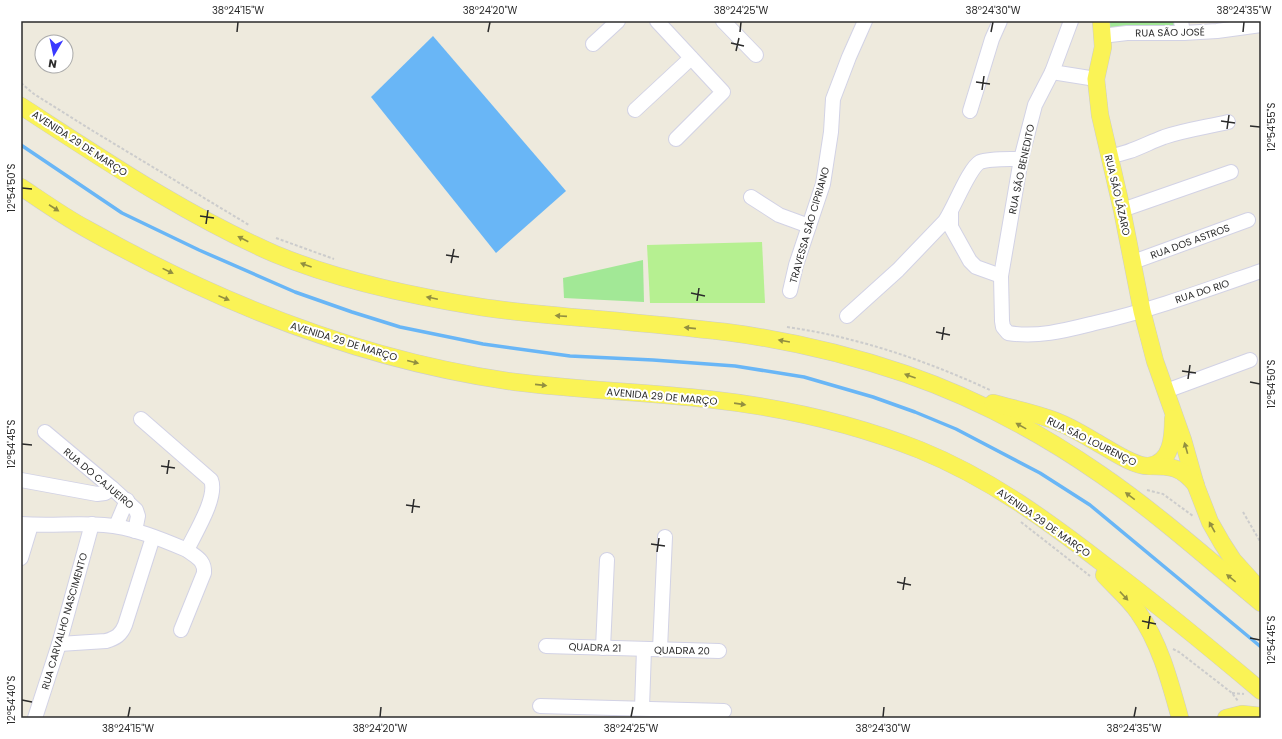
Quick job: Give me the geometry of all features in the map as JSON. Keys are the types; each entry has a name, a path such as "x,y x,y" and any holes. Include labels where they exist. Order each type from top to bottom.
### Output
{"main road":[{"name":"RUA SÃO LÁZARO","path":"1102,28 1103,47 1096,79 1100,114 1122,210 1142,311"},
{"path":"21,96 51,126"},
{"name":"AVENIDA 29 DE MARÇO","path":"21,106 188,210 237,236 278,255 362,283 399,292 481,307 546,315 729,332 801,344 871,363 908,375 946,390 1016,423 1069,453 1103,476 1150,512 1261,603"},
{"name":"AVENIDA 29 DE MARÇO","path":"21,188 82,227 139,257 219,295 302,330 333,340 386,355 468,374 516,382 707,399 782,410 870,432 921,451 972,474 1031,510 1196,636 1261,691"},
{"name":"RUA SÃO LOURENÇO","path":"1142,311 1155,361 1173,408 1196,486 1210,522 1233,560 1261,591"},
{"name":"RUA SÃO LOURENÇO","path":"946,390 1044,417 1081,432 1133,462 1148,466 1161,461 1170,446 1172,438 1173,408"},
{"path":"1148,466 1167,466 1177,469 1188,477 1196,486"},
{"path":"1068,537 1128,599 1138,612 1158,652 1172,685 1180,718"},
{"path":"1234,716 1261,716"}],"street":[{"path":"593,44 618,21"},
{"path":"657,21 723,92 676,139"},
{"path":"723,21 756,55"},
{"name":"TRAVESSA SÃO CIPRIANO","path":"790,291 796,265 823,184 831,132 833,100 849,57 865,21"},
{"path":"970,111 990,46 1000,21"},
{"name":"RUA SÃO BENEDITO","path":"1071,21 1052,72 1035,105 1021,159 1000,276 1003,327 1008,333 1020,335 1058,332 1142,311"},
{"name":"RUA SÃO JOSÉ","path":"1102,28 1127,33 1182,27 1217,31 1261,25"},
{"path":"635,110 691,58"},
{"path":"1052,72 1096,79"},
{"path":"1109,156 1122,155 1177,133 1228,122"},
{"path":"847,316 937,231 950,213 970,173 979,163 986,160 1021,159"},
{"path":"1122,210 1231,172"},
{"path":"752,197 779,215 809,226"},
{"path":"950,213 951,227 970,261 976,267 1000,276"},
{"name":"RUA DOS ASTROS","path":"1133,262 1248,220"},
{"name":"RUA DO RIO","path":"1142,311 1261,271"},
{"path":"1166,391 1250,360"},
{"path":"141,419 211,480 213,485 211,500 187,550"},
{"name":"RUA DO CAJUEIRO","path":"45,432 136,510 138,516 134,531"},
{"path":"21,480 97,494 105,493 112,488"},
{"path":"116,526 126,500"},
{"path":"21,558 26,524 92,524 116,526 153,537 187,550 202,562 204,573 181,630"},
{"name":"RUA CARVALHO NASCIMENTO","path":"39,716 92,524"},
{"path":"59,644 114,639 120,635 125,625 153,537"},
{"path":"660,649 665,537"},
{"path":"603,648 607,560"},
{"name":"QUADRA 21","path":"546,646 644,649"},
{"path":"636,711 644,649"},
{"name":"QUADRA 20","path":"644,649 719,650"},
{"path":"540,706 636,711 724,711"}],"path":[{"path":"1244,512 1261,543"},
{"path":"1017,519 1091,576"},
{"path":"1158,652 1170,649 1179,652 1232,693 1237,699 1234,716"}],"green space":[{"path":"1108,21 1174,21 1174,26 1110,34"},
{"path":"762,242 765,303 650,303 647,245"},
{"path":"643,260 644,302 564,298 563,278"}],"water":[{"path":"433,36 566,191 496,253 371,97"}],"waterway":[{"path":"21,145 122,213 199,250 295,292 400,327 483,344 570,356 735,366 804,377 873,397 915,412 956,429 1040,473 1090,505 1261,647"}]}
